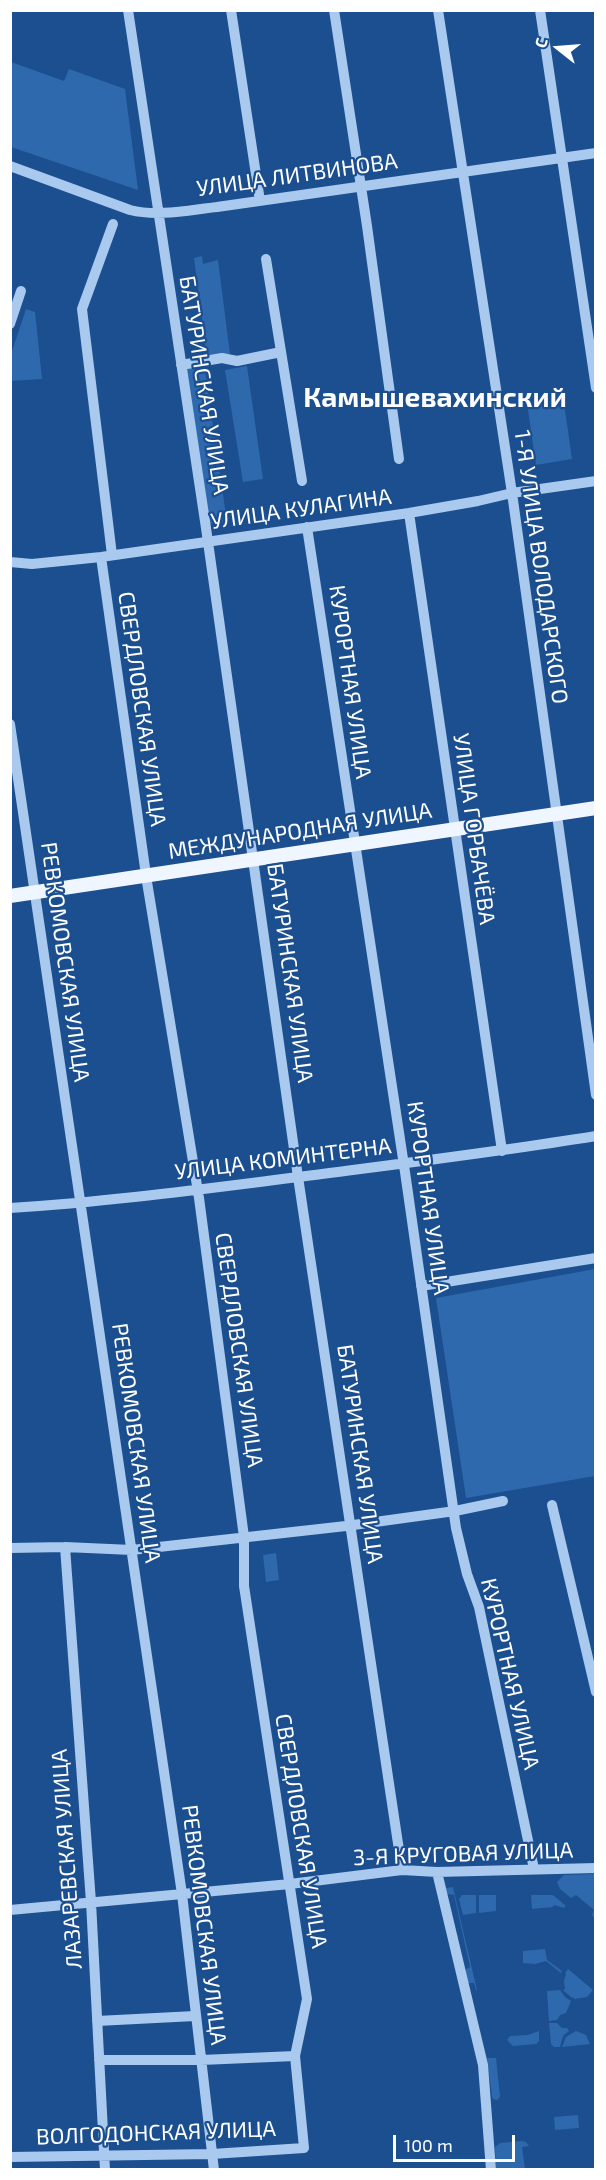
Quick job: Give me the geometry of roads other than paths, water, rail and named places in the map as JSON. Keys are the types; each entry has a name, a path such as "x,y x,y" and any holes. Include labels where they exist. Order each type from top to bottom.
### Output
{"main road":[{"name":"МЕЖДУНАРОДНАЯ УЛИЦА","path":"10,896 596,808"}],"street":[{"name":"БАТУРИНСКАЯ УЛИЦА","path":"128,10 208,542 298,1177 402,1870"},
{"path":"231,10 260,201"},
{"path":"334,10 399,459"},
{"name":"1-Я УЛИЦА ВОЛОДАРСКОГО","path":"438,10 512,493 596,1095"},
{"path":"540,10 596,388"},
{"name":"УЛИЦА ЛИТВИНОВА","path":"10,166 130,210 157,213 260,201 359,185 596,153"},
{"name":"СВЕРДЛОВСКАЯ УЛИЦА","path":"113,224 82,309 107,556 146,876 198,1190 244,1537 244,1586 307,2000 295,2056 303,2148"},
{"path":"266,259 302,481"},
{"path":"10,324 21,291"},
{"path":"181,365 222,358 237,361 281,352"},
{"name":"УЛИЦА КУЛАГИНА","path":"10,562 32,564 107,556 409,513 512,493 596,481"},
{"name":"УЛИЦА ГОРБАЧЁВА","path":"409,513 502,1151"},
{"name":"КУРОРТНАЯ УЛИЦА","path":"307,527 404,1164 456,1528 467,1574 479,1607 534,1869"},
{"name":"РЕВКОМОВСКАЯ УЛИЦА","path":"10,724 182,1894 214,2169"},
{"name":"УЛИЦА КОМИНТЕРНА","path":"10,1208 198,1190 502,1151 596,1136"},
{"path":"421,1286 596,1258"},
{"path":"10,1548 65,1547 132,1550 351,1526 455,1511 504,1501"},
{"path":"552,1505 596,1692"},
{"name":"ЛАЗАРЕВСКАЯ УЛИЦА","path":"65,1547 91,1902 105,2169"},
{"name":"3-Я КРУГОВАЯ УЛИЦА","path":"10,1910 290,1884 402,1870 437,1872 596,1868"},
{"path":"437,1872 483,2065 491,2169"},
{"path":"97,2021 195,2016"},
{"path":"99,2060 201,2060 295,2056"},
{"name":"ВОЛГОДОНСКАЯ УЛИЦА","path":"10,2157 212,2154 303,2148"}],"district":[{"name":"Камышевахинский","path":"435,398"}]}
